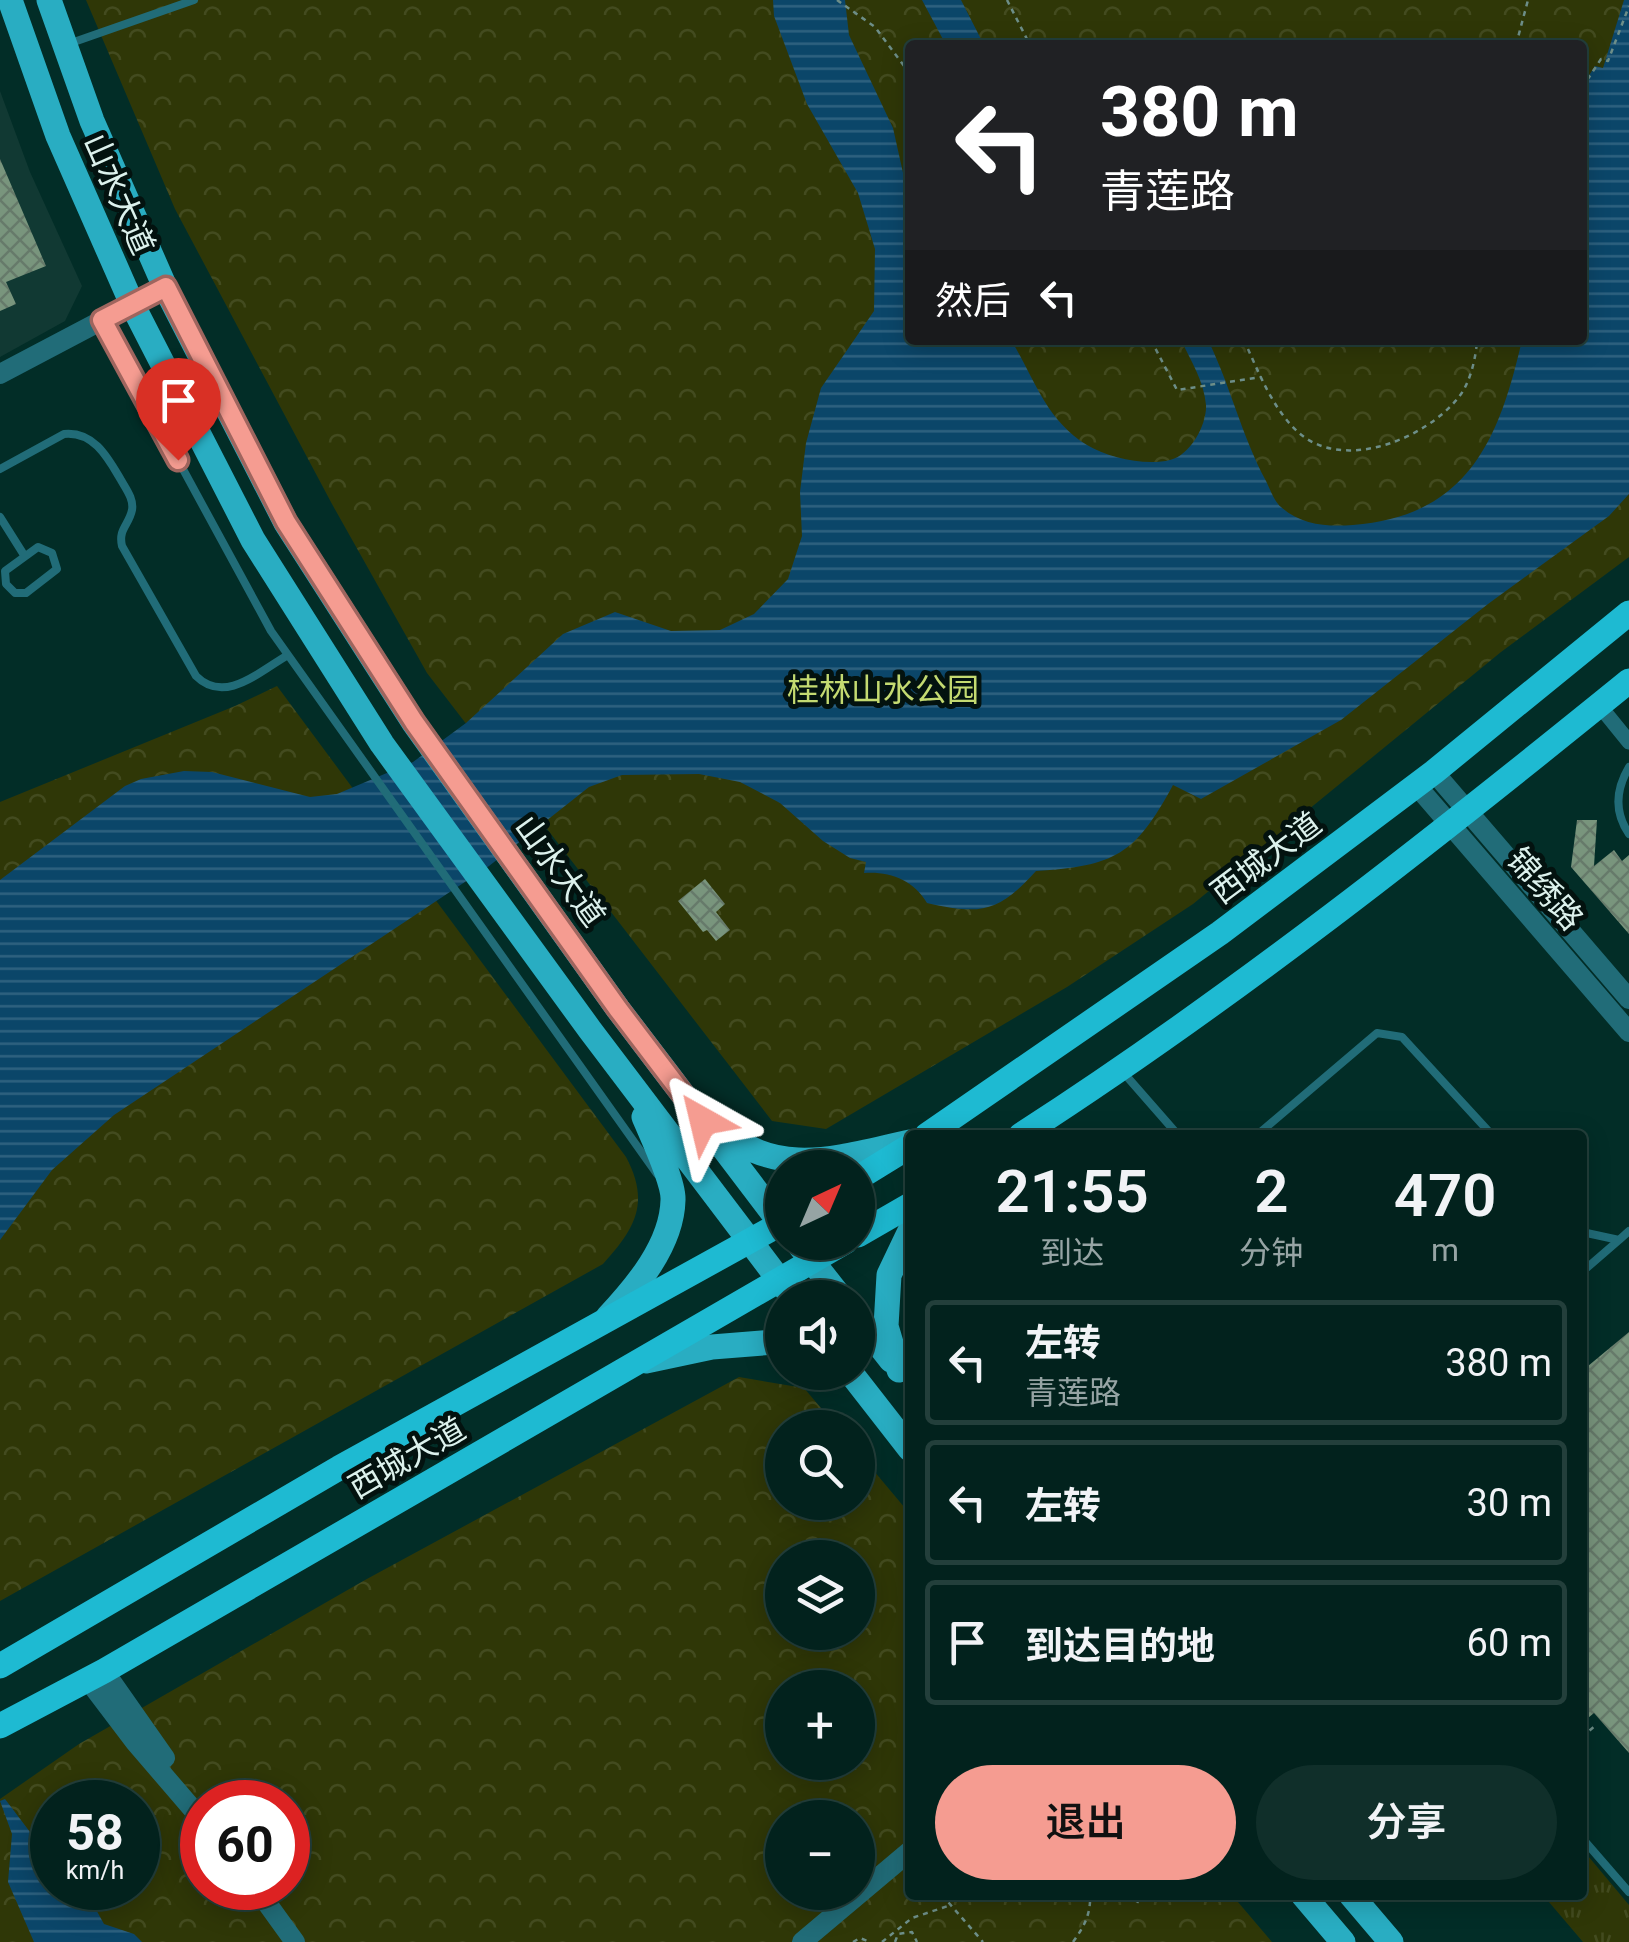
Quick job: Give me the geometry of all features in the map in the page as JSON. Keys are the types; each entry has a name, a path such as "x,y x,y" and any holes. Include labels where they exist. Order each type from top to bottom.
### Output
{"highway":[{"name":"西城大道","path":"934,1130 1220,932 1425,779 1629,613"},
{"path":"1028,1130 1254,972 1460,818 1629,681"},
{"path":"875,1167 905,1147"},
{"path":"875,1225 905,1208"},
{"name":"西城大道","path":"0,1666 339,1468 765,1234"},
{"name":"西城大道","path":"0,1726 96,1675 637,1363 765,1299"}],"main road":[{"name":"山水大道","path":"10,0 58,136 132,304 252,540 382,744 631,1085 779,1280"},
{"name":"山水大道","path":"49,0 92,122 166,287 286,522 414,722 618,1009 765,1202"},
{"path":"602,1323 632,1290 662,1243 674,1199 631,1085"},
{"path":"684,1095 725,1134 774,1158 806,1163 905,1145"},
{"path":"905,1242 889,1275 886,1326 905,1376"},
{"path":"810,1260 827,1280"},
{"path":"875,1339 905,1376"},
{"path":"637,1363 712,1346 765,1343"},
{"path":"860,1390 868,1396"},
{"path":"864,1390 905,1443"},
{"path":"1307,1900 1343,1942"},
{"path":"1355,1900 1391,1942"}],"street":[{"path":"0,374 166,287"},
{"path":"1600,705 1629,742"},
{"name":"锦绣路","path":"1425,779 1629,998"},
{"name":"锦绣路","path":"1460,818 1629,1032"},
{"path":"96,1675 180,1780"},
{"path":"96,1675 135,1742 180,1794"},
{"path":"802,1942 905,1854"},
{"path":"272,1910 296,1942"},
{"path":"283,1910 306,1942"}],"lane":[{"path":"65,45 194,0"},
{"path":"102,320 271,631 674,1199"},
{"path":"0,469 64,434 76,434 94,443 108,457 131,500 131,512 120,532 122,546 196,676 211,687 228,689 288,655"},
{"path":"0,517 24,555"},
{"path":"44,548 54,556 57,569 19,594 6,584 4,570 24,555 44,548"},
{"path":"1629,767 1618,800 1623,826 1629,834"},
{"path":"1262,1130 1377,1033 1402,1037 1487,1130"},
{"path":"1119,1067 1174,1130"},
{"path":"1587,1268 1629,1231"},
{"path":"1587,1233 1618,1240"},
{"path":"1587,1844 1629,1892"}],"path":[{"path":"837,0 875,27 905,67"},
{"path":"1007,0 1027,40"},
{"path":"1517,40 1528,0"},
{"path":"1587,80 1601,59 1608,61 1629,6"},
{"path":"1154,345 1177,390 1261,377"},
{"path":"1246,345 1282,414 1300,433 1320,446 1362,450 1407,435 1444,414 1461,395 1476,345"},
{"path":"1587,1733 1596,1726"},
{"path":"946,1900 983,1942"},
{"path":"1072,1942 1082,1929 1090,1900"},
{"path":"882,1942 920,1914 951,1905"},
{"path":"895,1942 896,1932"},
{"path":"896,1932 912,1932 918,1942"},
{"path":"852,1942 860,1938 870,1942"}],"shaded area":[{"path":"773,0 845,0 849,35 893,128 905,182 905,345 1014,345 1051,411 1073,435 1105,454 1150,462 1178,457 1201,429 1206,413 1205,396 1183,345 1210,345 1276,502 1297,518 1334,526 1392,519 1425,506 1451,489 1472,467 1489,440 1521,345 1587,345 1587,79 1595,66 1603,68 1624,0 1629,0 1629,494 1609,516 1488,604 1341,720 1201,799 1173,785 1147,827 1120,852 1085,865 1036,871 1011,895 988,907 961,909 927,903 915,888 900,879 864,873 866,862 850,858 823,841 780,803 740,782 699,774 622,775 589,787 489,866 114,1115 52,1170 0,1240 0,880 125,786 141,779 184,771 212,772 310,797 337,794 413,762 466,723 563,634 615,612 671,631 720,630 754,614 788,579 802,536 800,492 806,443 821,388 874,311 875,249 858,193 807,104 774,16"},
{"path":"922,0 961,0 981,40 943,40"},
{"path":"0,91 30,172 82,286 65,321 0,357"},
{"path":"5,1799 30,1832 30,1910 96,1910 104,1924 134,1934 142,1942 34,1942 8,1882 12,1834 0,1801"}],"green space":[{"name":"桂林山水公园","path":"86,0 1629,0 1629,557 1501,652 1193,904 1067,987 826,1129 772,1121 427,673 175,209"},
{"path":"277,686 626,1157 637,1188 636,1214 624,1238 603,1264 0,1601 0,802"},
{"path":"739,1377 765,1381 765,1390 806,1390 823,1410 765,1410 765,1520 875,1520 875,1472 905,1508 905,1900 1236,1900 1272,1942 0,1942 0,1799 79,1744 365,1580"},
{"path":"1587,1855 1629,1905 1629,1942 1583,1942 1547,1900 1587,1900"}],"building":[{"path":"0,159 46,266 6,282 16,304 0,311"},
{"path":"1577,820 1597,820 1594,866 1614,850 1622,861 1629,855 1629,934 1571,867"},
{"path":"705,879 725,904 716,912 730,930 716,941 707,930 703,932 678,901"},
{"path":"1629,1332 1629,1753 1594,1713 1587,1719 1587,1367"}],"route":[{"path":"178,460 102,320 166,287 286,522 414,722 618,1009 703,1121"}]}
